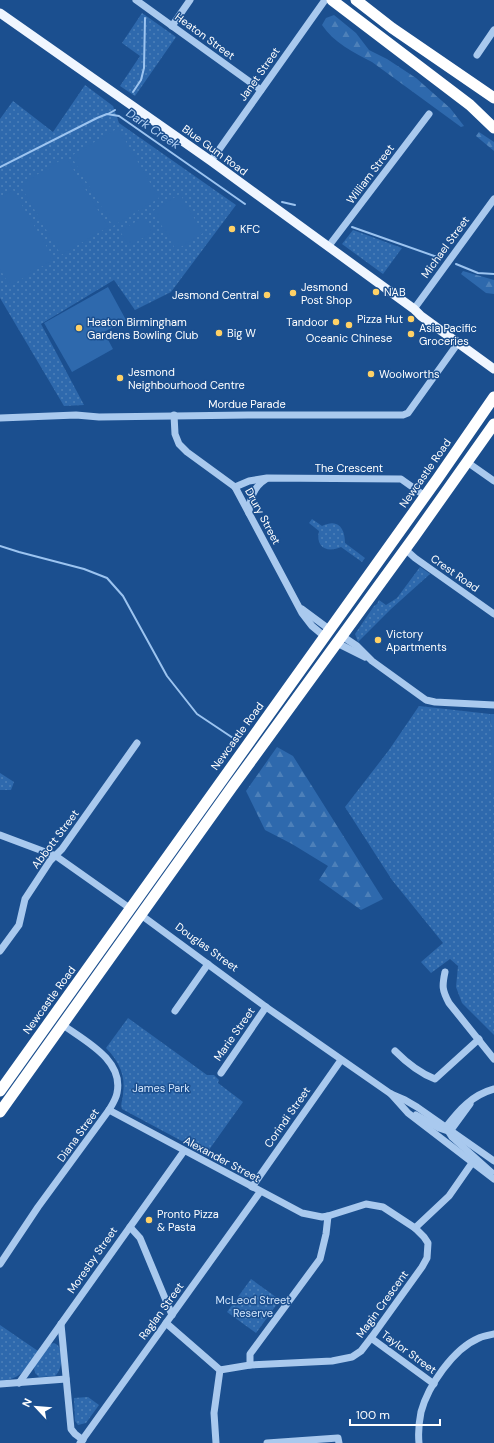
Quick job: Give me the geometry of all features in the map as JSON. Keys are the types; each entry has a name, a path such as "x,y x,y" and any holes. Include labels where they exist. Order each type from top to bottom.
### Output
{"highway":[{"path":"332,0 470,105 494,128"},
{"path":"356,0 392,28 494,98"},
{"name":"Newcastle Road","path":"0,1091 494,397"},
{"path":"0,1112 494,424"},
{"path":"327,633 339,639"},
{"name":"Douglas Street","path":"131,909 140,915"}],"main road":[{"name":"Blue Gum Road","path":"0,13 328,247 494,369"},
{"name":"Blue Gum Road","path":"414,309 424,312 494,362"}],"street":[{"name":"Heaton Street","path":"136,0 261,90"},
{"path":"172,26 190,0"},
{"name":"Janet Street","path":"210,162 325,0"},
{"path":"477,55 494,30"},
{"name":"William Street","path":"328,247 429,114"},
{"name":"Michael Street","path":"414,309 494,199"},
{"name":"Mordue Parade","path":"0,418 174,415 404,415 408,413 458,343"},
{"name":"Drury Street","path":"174,415 175,434 179,444 186,452 236,487 296,603 327,633"},
{"path":"467,462 494,481"},
{"path":"249,513 252,494 261,482 267,478"},
{"name":"The Crescent","path":"236,487 249,481 267,478 401,479 425,496"},
{"name":"Crest Road","path":"405,549 415,558 494,614"},
{"path":"339,639 372,661 416,694 430,701 494,705"},
{"name":"Abbott Street","path":"0,952 19,925 25,899 50,861 56,856 137,743"},
{"name":"Douglas Street","path":"0,836 56,856 131,909"},
{"name":"Douglas Street","path":"140,915 341,1060 390,1094 410,1103 494,1161"},
{"path":"175,1011 208,964"},
{"path":"445,972 443,984 444,995 494,1059"},
{"name":"Marie Street","path":"221,1073 266,1007"},
{"name":"Diana Street","path":"0,1264 38,1208 110,1110 117,1093 117,1077 111,1063 63,1025"},
{"path":"395,1051 408,1064 425,1076 435,1079 479,1039"},
{"name":"Corindi Street","path":"252,1187 341,1060"},
{"path":"448,1130 461,1108 477,1096 494,1089"},
{"name":"Douglas Street","path":"390,1094 408,1113 494,1179"},
{"name":"Alexander Street","path":"110,1110 260,1192 302,1213 322,1217 328,1216"},
{"path":"408,1113 421,1117 439,1128 448,1130 452,1137 494,1175"},
{"name":"Moresby Street","path":"19,1383 184,1151"},
{"path":"415,1228 449,1196 472,1163"},
{"name":"Raglan Street","path":"81,1441 260,1192"},
{"name":"Magin Crescent","path":"220,1370 250,1365 332,1361 352,1357 361,1351 371,1338 427,1258 428,1243 424,1237 415,1228 383,1206 366,1204 328,1216"},
{"path":"250,1365 250,1354 320,1259 325,1242 328,1216"},
{"path":"130,1227 140,1238 172,1315"},
{"path":"166,1323 220,1370 214,1413 216,1443"},
{"path":"61,1324 71,1429 81,1441"},
{"path":"419,1443 418,1432 421,1412 434,1384 447,1364 460,1350 479,1338 494,1334"},
{"name":"Taylor Street","path":"371,1338 434,1384"},
{"path":"0,1384 66,1379"},
{"path":"267,1443 338,1438 339,1443"}],"green space":[{"path":"142,13 176,37 135,96 120,86 140,56 122,43"},
{"path":"334,15 356,33 369,50 387,59 416,78 450,108 464,126 461,127 372,62 351,51 332,37 322,25 326,18"},
{"path":"85,85 113,106 119,123 236,205 171,292 135,310 114,280 41,324 84,405 64,406 0,298 0,119 13,101 53,132"},
{"path":"118,128 159,198 113,226 71,156"},
{"path":"479,132 494,142 494,151 476,136"},
{"path":"66,157 108,227 61,255 20,185"},
{"path":"13,190 54,259 10,286 0,269 0,197"},
{"path":"180,194 203,233 176,250 153,211"},
{"path":"144,217 153,232 129,246 120,231"},
{"path":"353,230 402,248 383,274 342,244"},
{"path":"463,271 494,280 494,294 486,293 461,274"},
{"name":"Heaton Birmingham Gardens Bowling Club","path":"108,287 126,320 104,332 113,349 72,372 44,323"},
{"path":"312,519 322,526 332,523 340,526 344,533 345,543 365,558 362,562 341,547 336,549 324,548 319,542 319,531 309,523"},
{"path":"420,567 430,574 391,609 358,642 355,634 374,606 379,600 386,605 397,598"},
{"path":"419,706 490,714 494,791 494,1035 462,1003 456,987 458,966 450,959 431,973 421,962 443,943 392,880 345,807 389,750"},
{"path":"490,714 494,714 494,791 493,790"},
{"path":"277,747 293,756 383,899 361,910 319,880 328,866 292,844 265,830 246,791"},
{"path":"0,773 14,782 11,790 0,790"},
{"name":"James Park","path":"128,1018 207,1075 214,1075 219,1080 218,1083 243,1102 206,1154 122,1109 121,1103 124,1087 122,1075 115,1058 106,1048"},
{"name":"McLeod Street Reserve","path":"251,1279 280,1300 256,1333 227,1312"},
{"path":"0,1325 38,1351 23,1372 14,1378 0,1381"},
{"path":"54,1343 58,1345 62,1358 58,1373 55,1376 39,1377 35,1373 34,1366 51,1344"},
{"path":"88,1397 99,1405 86,1423 78,1425 75,1421 74,1398"}],"waterway":[{"path":"133,92 141,80 144,68 145,18"},
{"name":"Dark Creek","path":"108,114 115,110"},
{"name":"Dark Creek","path":"0,167 107,114 119,116 245,204"},
{"name":"Dark Creek","path":"282,202 295,205"},
{"name":"Dark Creek","path":"352,227 440,258"},
{"name":"Dark Creek","path":"456,264 478,273 494,274"},
{"path":"0,546 84,569 107,578 123,596 167,676 197,714 233,738"}],"place":[{"name":"KFC","path":"232,229"},
{"name":"NAB","path":"376,292"},
{"name":"Jesmond Post Shop","path":"293,293"},
{"name":"Jesmond Central","path":"267,295"},
{"name":"Pizza Hut","path":"411,319"},
{"name":"Tandoor","path":"336,322"},
{"name":"Oceanic Chinese","path":"349,325"},
{"name":"Heaton Birmingham Gardens Bowling Club","path":"79,328"},
{"name":"Big W","path":"219,333"},
{"name":"Asia Pacific Groceries","path":"411,334"},
{"name":"Woolworths","path":"371,374"},
{"name":"Jesmond Neighbourhood Centre","path":"120,378"},
{"name":"Victory Apartments","path":"378,640"},
{"name":"Pronto Pizza & Pasta","path":"149,1220"}]}
